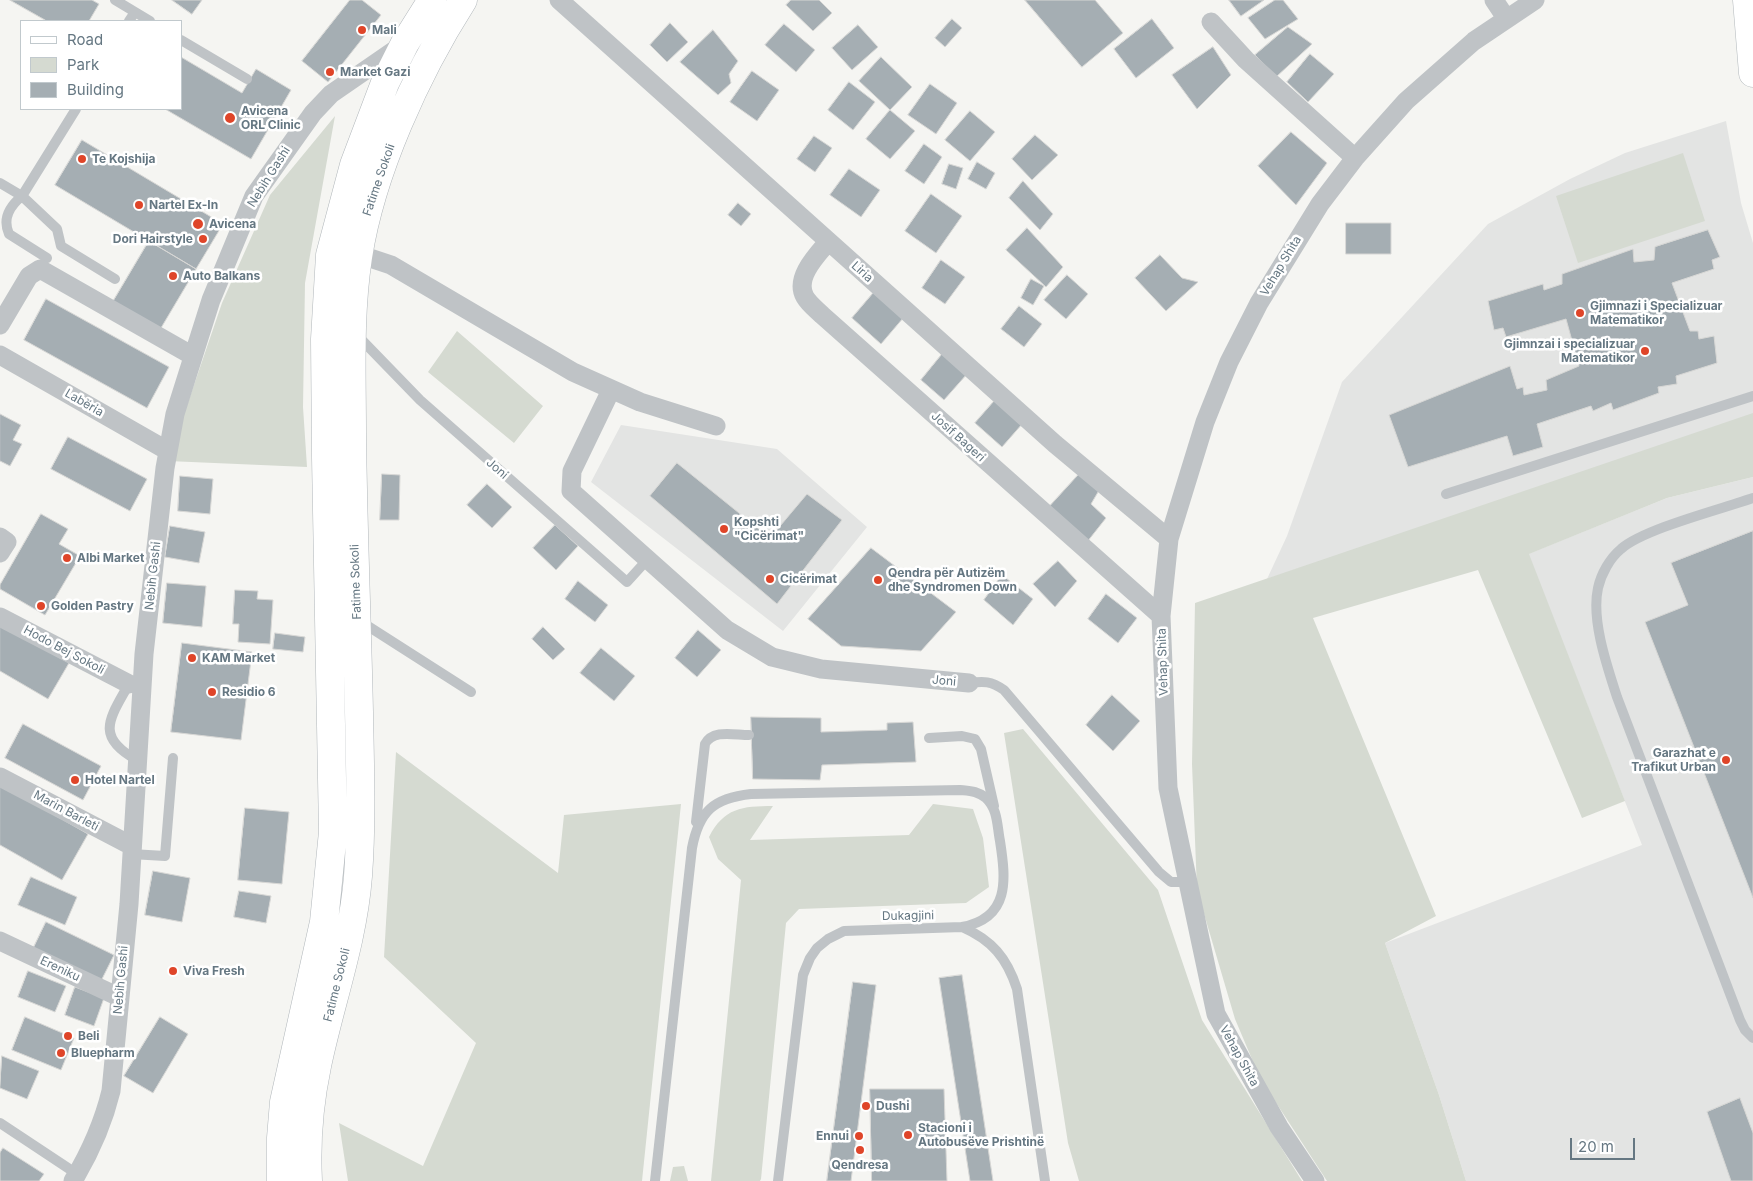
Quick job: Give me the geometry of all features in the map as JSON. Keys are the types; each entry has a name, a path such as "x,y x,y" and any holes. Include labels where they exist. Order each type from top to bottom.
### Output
{"street":[{"name":"Fatime Sokoli","path":"281,1181 281,1138 284,1102 324,922 333,832 325,339 330,254 346,191 385,83 405,42 432,0"},
{"name":"Fatime Sokoli","path":"308,1181 307,1137 310,1106 317,1065 344,964 358,880 360,823 351,329 358,254 373,198 410,97 429,56 463,0"},
{"name":"Liria","path":"559,0 1055,444 1169,539"},
{"path":"1494,0 1506,18"},
{"name":"Vehap Shita","path":"1315,1181 1279,1127 1216,1014 1186,882 1186,866 1168,788 1161,616 1169,539 1205,422 1258,303 1291,248 1355,158 1406,100 1434,74 1506,18 1535,0"},
{"path":"1747,0 1753,73"},
{"path":"1211,22 1254,67 1355,158"},
{"name":"Nebih Gashi","path":"76,1178 92,1150 104,1120 111,1091 131,850 144,654 168,451 175,414 192,356 218,283 254,196 313,113 331,94 405,42"},
{"path":"346,191 373,198"},
{"name":"Josif Bageri","path":"828,242 810,264 804,277 802,287 805,297 810,303 1161,616"},
{"path":"358,254 391,265 573,372 610,390 661,410 716,426"},
{"path":"0,325 28,276 40,268 192,356"},
{"name":"Labëria","path":"0,355 168,451"},
{"name":"Joni","path":"610,390 572,471 571,491 727,630 772,657 821,669 969,683"},
{"path":"0,537 7,542 0,553"},
{"name":"Hodo Bej Sokoli","path":"0,617 128,684"},
{"name":"Marin Barleti","path":"0,777 131,850"},
{"name":"Ereniku","path":"0,941 119,997"}],"lane":[{"path":"115,0 132,17 146,20"},
{"path":"182,41 247,79"},
{"path":"47,258 15,239 6,227 12,204 22,196 75,110"},
{"path":"0,183 22,196 57,229 61,246 115,279"},
{"name":"Joni","path":"351,329 427,407 627,582 647,560"},
{"path":"1446,494 1753,396"},
{"path":"1753,498 1653,532 1622,548 1611,560 1603,574 1598,588 1597,604 1604,652 1617,697 1740,1020 1745,1030 1753,1038"},
{"path":"357,619 471,692"},
{"path":"137,760 116,747 110,737 109,725 144,654"},
{"name":"Joni","path":"969,683 986,681 994,683 1004,690 1159,872 1171,882 1186,882"},
{"path":"655,1181 706,744 708,739 717,734 749,735"},
{"path":"929,738 962,736 975,739 981,749 995,810 1004,869 1001,898 986,918 976,925 962,927"},
{"path":"131,850 165,856 173,758"},
{"path":"696,829 704,814 716,803 733,796 752,794 970,790 980,794 995,810"},
{"name":"Dukagjini","path":"778,1181 800,991 810,958 828,939 844,931 962,927 978,934 991,943 1011,970 1017,989 1045,1181"},
{"path":"0,1123 76,1178"}],"shaded area":[{"name":"Gjimnazi i Specializuar Matematikor","path":"1726,121 1741,203 1753,243 1753,416 1267,579 1287,536 1342,382 1488,224 1570,179 1625,153"},
{"name":"Cicërimat","path":"621,425 777,449 867,527 783,631 591,482"},
{"path":"1753,477 1753,1181 1466,1181 1439,1095 1385,943 1642,845 1528,554 1667,498"}],"green space":[{"path":"335,116 305,283 303,407 307,467 168,461 222,303 270,195"},
{"path":"1683,153 1705,221 1578,263 1556,196"},
{"path":"457,331 543,406 514,443 428,372"},
{"path":"1753,413 1753,477 1667,498 1529,554 1625,801 1582,818 1478,570 1313,618 1436,916 1385,943 1439,1095 1466,1181 1327,1181 1260,1078 1235,1019 1197,890 1192,764 1195,603"},
{"path":"1023,729 1158,890 1202,1020 1302,1181 1079,1181 1068,1143 1004,733"},
{"path":"396,752 558,873 564,815 681,804 642,1181 348,1181 339,1123 423,1166 476,1043 384,957"},
{"path":"933,804 973,809 983,838 989,887 966,903 799,909 786,923 761,1179 760,1181 711,1181 741,880 718,859 709,837 715,827 728,814 743,808 773,806 750,840 909,835"},
{"path":"684,1166 688,1181 670,1181 673,1167"}],"building":[{"path":"10,0 92,0 99,4 90,20 45,20"},
{"path":"172,0 202,0 192,14"},
{"path":"350,0 362,0 381,15 328,82 302,61"},
{"path":"791,0 819,0 832,13 813,31 786,5"},
{"path":"1025,0 1095,0 1123,33 1082,67"},
{"path":"1229,0 1264,0 1241,16"},
{"path":"1275,0 1283,0 1298,19 1265,39 1248,18"},
{"path":"952,19 962,28 945,47 935,38"},
{"path":"1152,19 1174,48 1136,78 1114,49"},
{"path":"670,23 688,42 667,62 650,45"},
{"path":"784,24 815,50 796,72 765,45"},
{"path":"858,25 878,47 852,70 832,48"},
{"path":"1288,27 1312,44 1276,77 1255,55"},
{"path":"713,30 738,61 729,74 731,83 718,95 680,62"},
{"path":"1213,47 1231,75 1197,109 1172,75"},
{"path":"1310,54 1334,74 1308,102 1287,82"},
{"path":"881,57 912,87 890,110 859,81"},
{"path":"182,58 242,93 256,69 291,90 251,159 167,110 182,110"},
{"path":"752,71 779,90 757,121 730,102"},
{"path":"849,82 875,102 853,130 828,110"},
{"path":"930,84 957,103 936,134 908,115"},
{"path":"890,110 915,131 890,159 866,139"},
{"path":"970,111 995,132 970,161 945,140"},
{"path":"1291,132 1327,163 1296,205 1258,166"},
{"path":"1035,135 1058,155 1032,180 1012,159"},
{"path":"814,136 832,148 815,172 797,159"},
{"name":"Nartel Ex-In","path":"82,140 223,224 196,269 55,185"},
{"path":"924,144 942,157 924,184 905,171"},
{"path":"977,162 995,173 986,189 968,179"},
{"path":"949,164 963,168 956,189 942,184"},
{"path":"849,169 880,190 861,217 830,195"},
{"path":"1023,181 1053,214 1040,230 1009,198"},
{"path":"931,194 962,216 936,253 905,231"},
{"path":"738,203 751,214 741,226 728,215"},
{"path":"1346,223 1391,223 1391,254 1346,254"},
{"path":"1027,228 1063,267 1046,287 1006,250"},
{"name":"Gjimnzai i specializuar Matematikor","path":"1708,230 1720,257 1712,260 1714,269 1672,283 1690,331 1698,331 1699,339 1714,336 1717,363 1676,376 1677,384 1658,387 1659,393 1613,410 1611,403 1593,411 1591,406 1537,424 1543,447 1513,456 1507,436 1408,467 1389,415 1510,366 1517,389 1523,387 1524,395 1547,390 1546,380 1579,366 1566,319 1506,337 1503,328 1494,330 1488,301 1543,284 1544,290 1562,284 1562,274 1633,249 1634,262 1654,260 1655,247"},
{"name":"Nartel Ex-In","path":"149,241 196,269 158,333 111,305"},
{"path":"1160,255 1182,278 1198,282 1166,311 1135,278"},
{"path":"941,260 965,277 945,304 922,288"},
{"path":"1067,275 1088,294 1066,319 1044,300"},
{"path":"1031,279 1044,286 1033,305 1021,298"},
{"path":"875,291 904,317 881,344 852,318"},
{"path":"46,299 169,367 147,408 24,340"},
{"path":"1019,306 1042,324 1024,347 1001,329"},
{"path":"943,353 967,374 944,400 921,380"},
{"path":"996,399 1023,423 1002,447 975,423"},
{"path":"0,414 21,425 13,440 22,444 10,466 0,461"},
{"path":"68,437 147,479 130,511 51,469"},
{"name":"Kopshti \"Cicërimat\"","path":"677,463 770,538 807,494 842,520 777,604 650,496"},
{"path":"1080,473 1101,487 1091,504 1106,518 1087,542 1049,507"},
{"path":"382,474 400,475 399,520 380,520"},
{"path":"180,476 213,479 210,514 178,511"},
{"path":"487,484 512,507 492,528 467,505"},
{"path":"41,514 68,529 59,544 80,556 45,615 0,589 0,585"},
{"path":"555,525 578,546 556,570 533,548"},
{"path":"170,526 205,532 199,563 165,557"},
{"name":"Garazhat e Trafikut Urban","path":"1753,531 1753,898 1645,622 1688,605 1671,563"},
{"name":"Qendra për Autizëm dhe Syndromen Down","path":"871,548 956,612 921,651 841,646 808,619"},
{"path":"1058,561 1077,581 1055,607 1033,584"},
{"path":"1002,575 1033,599 1013,625 984,600"},
{"path":"578,581 608,605 595,622 565,599"},
{"path":"167,583 206,586 202,627 163,623"},
{"path":"235,590 258,591 257,599 273,600 270,644 238,642 239,624 233,624"},
{"path":"1106,594 1137,618 1118,643 1088,619"},
{"path":"0,624 69,663 48,699 0,671"},
{"path":"543,627 565,649 553,660 532,639"},
{"path":"698,630 721,650 697,677 675,658"},
{"path":"275,633 305,637 303,652 273,649"},
{"name":"Residio 6","path":"182,643 252,652 241,740 171,732"},
{"path":"601,648 635,676 614,701 580,673"},
{"path":"1112,695 1140,721 1113,751 1086,725"},
{"path":"751,717 821,718 821,732 887,730 887,723 913,722 916,762 822,765 820,780 753,779"},
{"path":"23,724 101,766 83,800 5,758"},
{"path":"0,784 88,834 62,880 0,845"},
{"path":"245,808 289,812 282,884 238,880"},
{"path":"153,871 190,878 182,922 145,915"},
{"path":"31,877 77,897 65,925 18,905"},
{"path":"239,891 271,896 266,923 234,917"},
{"path":"46,922 114,955 101,981 33,949"},
{"path":"28,971 66,986 55,1012 18,997"},
{"path":"962,975 993,1181 970,1181 939,978"},
{"path":"853,982 876,985 851,1181 827,1181"},
{"path":"75,987 104,998 94,1026 65,1015"},
{"path":"25,1017 74,1038 61,1070 12,1050"},
{"path":"160,1017 188,1034 153,1093 124,1076"},
{"path":"2,1056 39,1071 27,1099 0,1088"},
{"name":"Stacioni i Autobusëve Prishtinë","path":"870,1089 944,1089 947,1181 872,1181"},
{"path":"1740,1098 1753,1133 1753,1181 1731,1181 1707,1112"},
{"path":"3,1148 44,1174 39,1181 0,1181 0,1153"}],"place":[{"name":"Mali","path":"362,30"},
{"name":"Market Gazi","path":"330,72"},
{"name":"Avicena ORL Clinic","path":"230,118"},
{"name":"Te Kojshija","path":"82,159"},
{"name":"Nartel Ex-In","path":"139,205"},
{"name":"Avicena","path":"198,224"},
{"name":"Dori Hairstyle","path":"203,239"},
{"name":"Auto Balkans","path":"173,276"},
{"name":"Gjimnazi i Specializuar Matematikor","path":"1580,313"},
{"name":"Gjimnzai i specializuar Matematikor","path":"1645,351"},
{"name":"Kopshti \"Cicërimat\"","path":"724,529"},
{"name":"Albi Market","path":"67,558"},
{"name":"Cicërimat","path":"770,579"},
{"name":"Qendra për Autizëm dhe Syndromen Down","path":"878,580"},
{"name":"Golden Pastry","path":"41,606"},
{"name":"KAM Market","path":"192,658"},
{"name":"Residio 6","path":"212,692"},
{"name":"Garazhat e Trafikut Urban","path":"1726,760"},
{"name":"Hotel Nartel","path":"75,780"},
{"name":"Viva Fresh","path":"173,971"},
{"name":"Beli","path":"68,1036"},
{"name":"Bluepharm","path":"61,1053"},
{"name":"Dushi","path":"866,1106"},
{"name":"Stacioni i Autobusëve Prishtinë","path":"908,1135"},
{"name":"Ennui","path":"859,1136"},
{"name":"Qendresa","path":"860,1150"}]}
